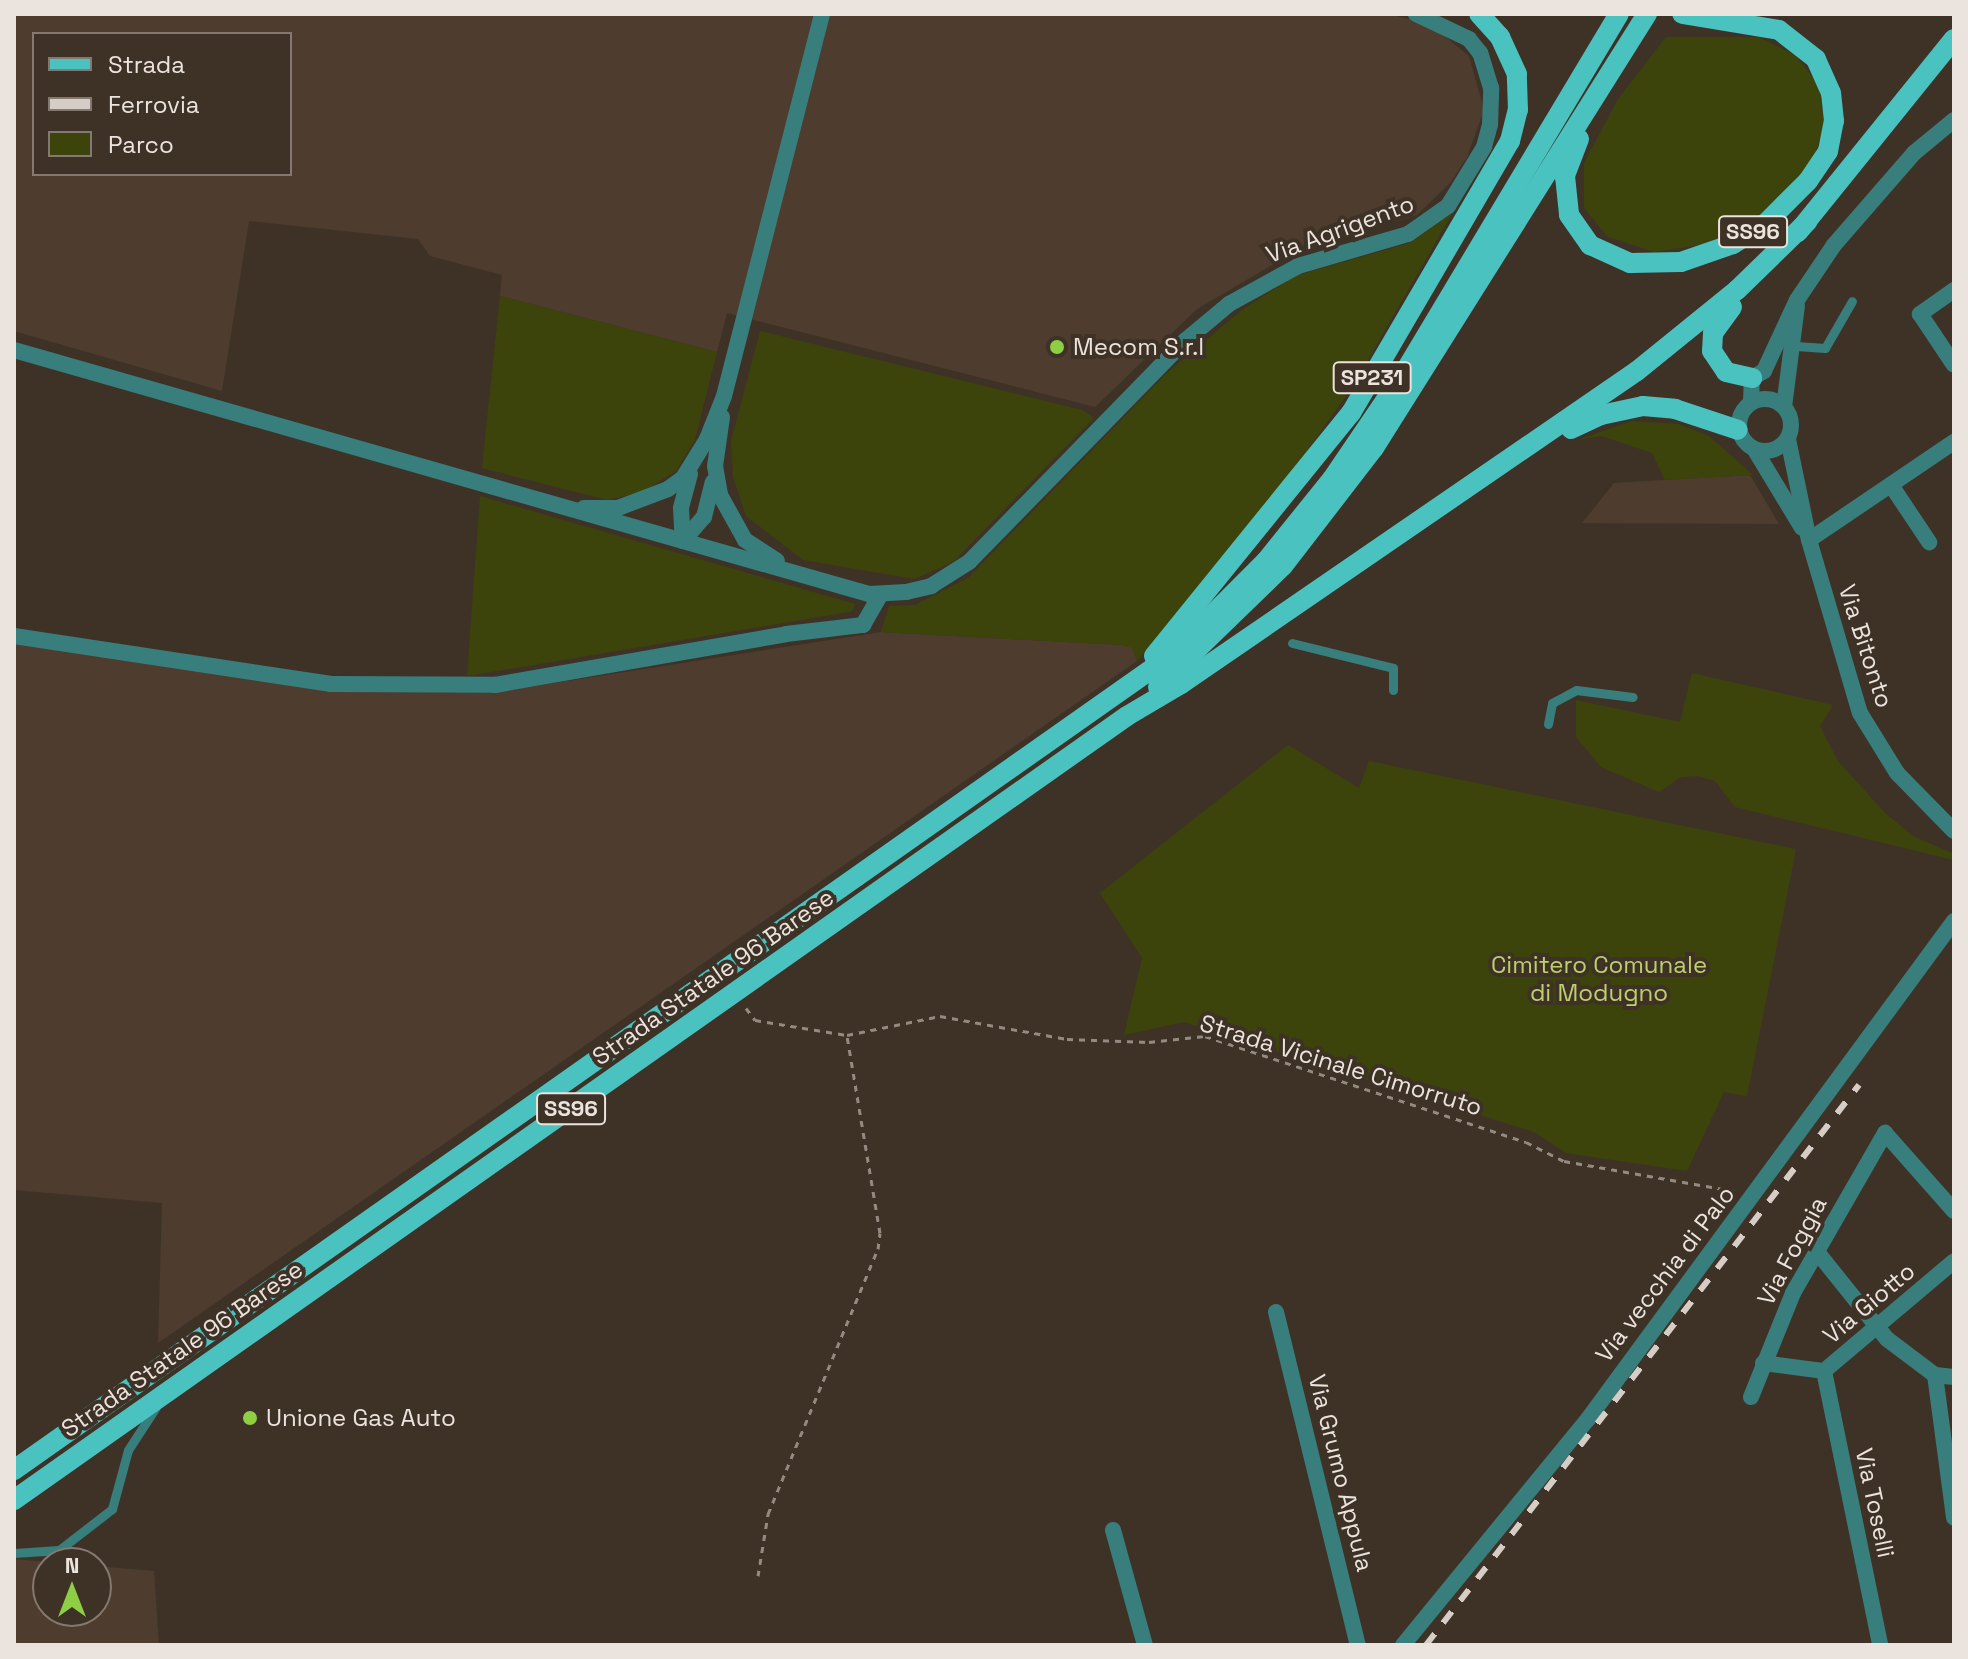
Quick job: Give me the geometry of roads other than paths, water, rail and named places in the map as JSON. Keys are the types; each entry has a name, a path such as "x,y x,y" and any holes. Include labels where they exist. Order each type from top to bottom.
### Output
{"main road":[{"name":"SP231","path":"1111,698 1205,598 1351,413 1510,141 1518,110 1517,74 1500,37 1479,14"},
{"name":"SS96","path":"1111,698 1204,626 1266,561 1332,479 1404,373 1619,14"},
{"name":"SS96","path":"1127,716 1216,635 1327,512 1419,380 1647,14"},
{"name":"SS96","path":"1606,81 1572,153 1565,182 1569,215 1590,245 1624,262 1673,263 1722,249 1775,215 1808,181 1828,151 1834,112 1826,77 1809,51 1779,30 1682,14"},
{"name":"SS96","path":"1127,716 1446,502 1671,346 1807,222 1954,39"},
{"path":"1752,378 1723,369 1712,351 1713,333 1807,222"},
{"path":"1446,502 1574,427 1621,409 1675,409 1738,430"},
{"name":"Strada Statale 96 Barese","path":"14,1470 1111,698"},
{"name":"Strada Statale 96 Barese","path":"14,1500 1127,716"}],"street":[{"path":"683,541 704,517 715,466 724,396 822,14"},
{"name":"Via Agrigento","path":"880,595 931,586 969,562 1186,340 1229,304 1298,266 1408,234 1448,206 1484,147 1490,125 1491,88 1480,53 1469,39 1416,14"},
{"path":"1751,402 1772,400 1784,407 1791,422 1788,439 1773,451 1755,450 1738,430 1739,417 1751,402 1752,378 1764,371 1797,300 1850,224 1914,153 1954,120"},
{"path":"1954,290 1920,314 1954,365"},
{"path":"1784,407 1796,346 1797,300"},
{"path":"14,350 562,508 880,595 863,625 786,634 495,685 331,684 91,652 14,636"},
{"path":"683,541 681,508 695,461 724,396"},
{"name":"Via Bitonto","path":"1788,439 1809,540 1860,713 1897,773 1954,831"},
{"path":"1809,540 1954,442"},
{"name":"Via Bitonto","path":"1755,450 1809,540"},
{"path":"562,508 618,508 642,501 683,478 695,461"},
{"path":"715,466 720,495 745,540 811,577"},
{"path":"1891,485 1929,542"},
{"name":"Via vecchia di Palo","path":"1403,1645 1588,1419 1954,921"},
{"name":"Via Foggia","path":"1751,1397 1793,1293 1885,1133 1954,1211"},
{"path":"1818,1253 1878,1329 1935,1375 1954,1377"},
{"name":"Via Giotto","path":"1763,1363 1824,1371 1878,1329 1954,1261"},
{"name":"Via Grumo Appula","path":"1276,1312 1358,1645"},
{"name":"Via Toselli","path":"1824,1371 1880,1645"},
{"path":"1935,1375 1954,1518"},
{"path":"1113,1530 1145,1645"}],"lane":[{"path":"1796,346 1825,348 1852,301"},
{"path":"1292,643 1393,668 1393,690"},
{"path":"1548,724 1552,703 1576,690 1633,697"},
{"path":"14,1553 59,1550 112,1509 128,1450 165,1393"}],"railway":[{"path":"1426,1645 1859,1085"}],"place":[{"name":"Mecom S.r.l","path":"1057,347"},
{"name":"Unione Gas Auto","path":"250,1418"}],"park label":[{"name":"Cimitero Comunale di Modugno","path":"1599,979"}]}
